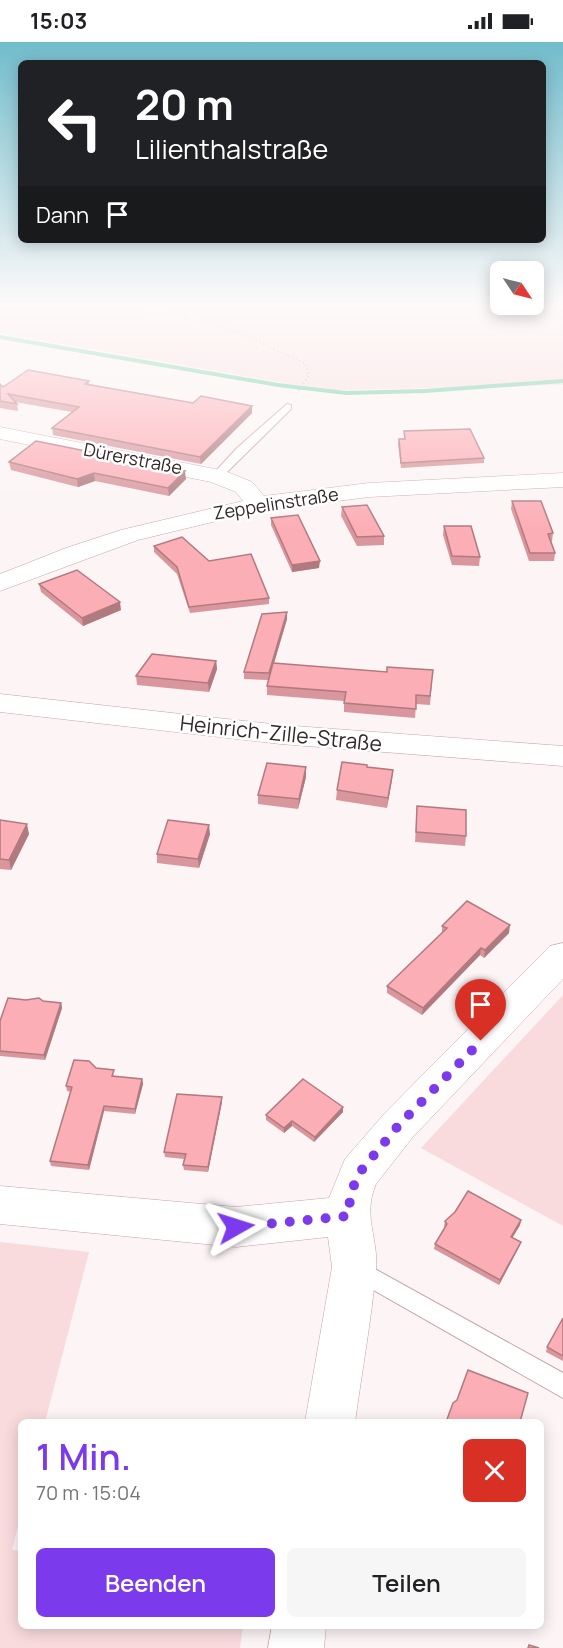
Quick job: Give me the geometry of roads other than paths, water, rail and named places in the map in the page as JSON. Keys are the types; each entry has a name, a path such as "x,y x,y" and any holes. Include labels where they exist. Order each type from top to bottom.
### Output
{"street":[{"name":"Dürerstraße","path":"0,433 218,476 244,487 258,504"},
{"name":"Zeppelinstraße","path":"0,583 75,553 130,535 258,504 369,490 563,480"},
{"name":"Heinrich-Zille-Straße","path":"0,703 105,717 424,748 563,756"},
{"path":"330,1419 354,1267 348,1216 351,1192 360,1172 398,1126 563,957"},
{"path":"0,1205 236,1227 348,1216"},
{"path":"296,1648 299,1629"}],"lane":[{"path":"218,476 241,450 287,407"},
{"path":"354,1267 563,1386"}],"waterway":[{"path":"249,380 346,393 425,391 563,381"}]}
